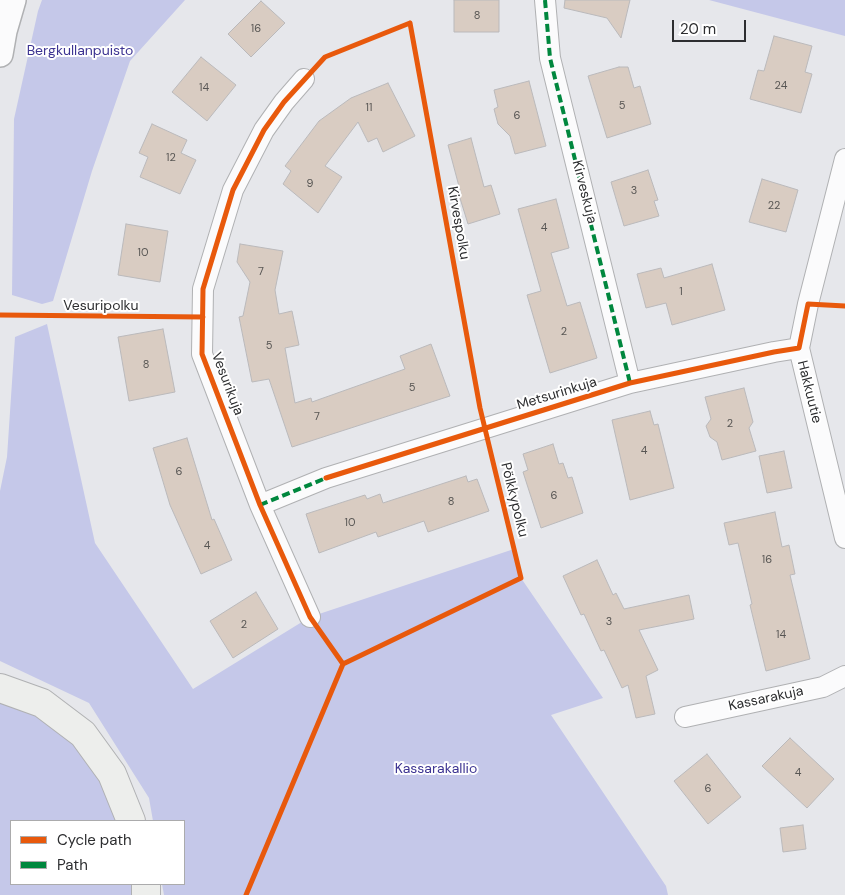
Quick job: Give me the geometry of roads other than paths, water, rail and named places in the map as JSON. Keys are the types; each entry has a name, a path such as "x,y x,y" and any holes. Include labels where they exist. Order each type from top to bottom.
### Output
{"main road":[{"path":"0,688 42,703 83,734 112,774 131,820"}],"street":[{"path":"0,54 13,0"},
{"name":"Kirveskuja","path":"545,0 550,58 630,384"},
{"name":"Vesurikuja","path":"304,79 284,102 264,130 233,190 203,289 202,354 260,505 310,617"},
{"name":"Hakkuutie","path":"845,159 798,348 845,538"},
{"name":"Metsurinkuja","path":"260,505 326,478 630,384 798,348"},
{"name":"Kassarakuja","path":"685,717 823,687 845,676"}],"park label":[{"name":"Bergkullanpuisto","path":"80,51"},
{"name":"Kassarakallio","path":"436,769"}]}
